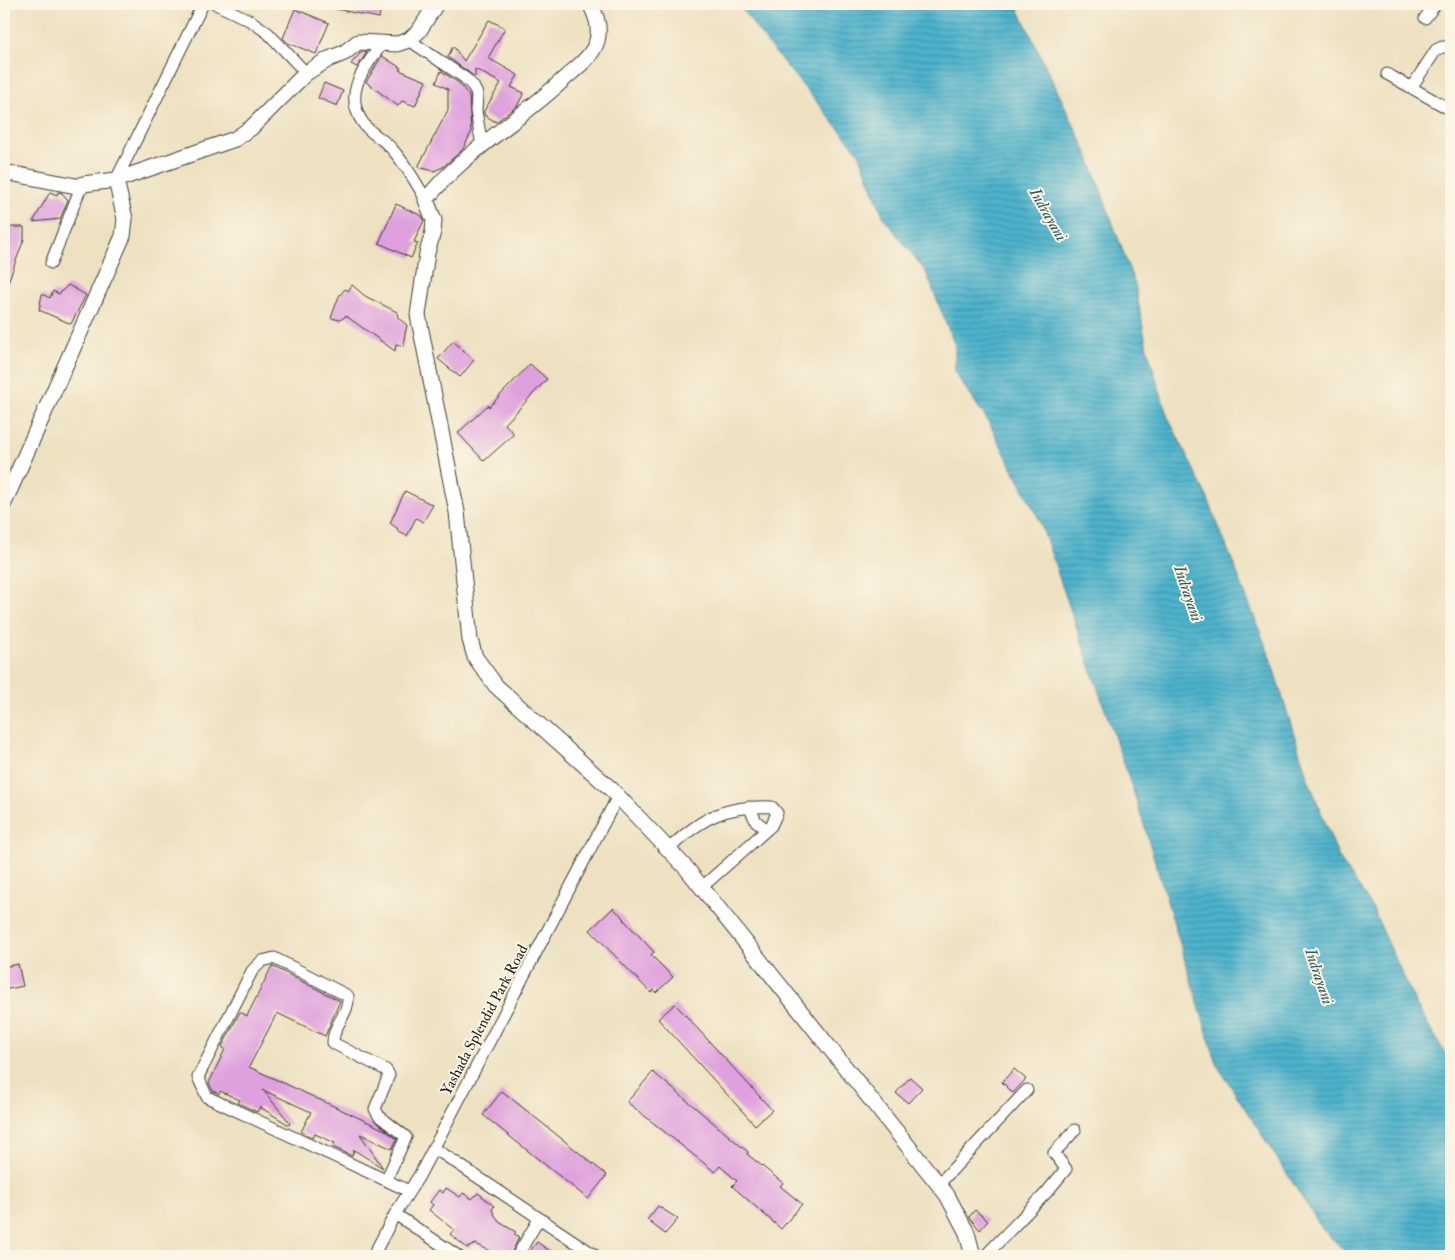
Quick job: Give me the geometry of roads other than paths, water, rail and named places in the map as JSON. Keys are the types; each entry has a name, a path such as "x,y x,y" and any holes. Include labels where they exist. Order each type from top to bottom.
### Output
{"street":[{"path":"4,503 123,236 125,219 116,180 203,4"},
{"path":"216,4 251,21 268,33 306,73"},
{"path":"51,263 83,184 116,180 235,139 251,128 306,73 344,53 358,42 397,44 409,40 419,30 436,4"},
{"path":"426,200 436,187 482,146 542,100 594,48 598,34 598,18 590,4"},
{"path":"1425,18 1436,4"},
{"path":"409,40 465,78 473,86 477,94 476,111 482,146"},
{"path":"382,44 360,75 354,92 363,123 391,148 426,200 434,220 434,232 427,253 418,315 457,512 470,640 475,657 484,672 496,686 618,796 669,849 702,887 939,1184 947,1195 966,1233 973,1256"},
{"path":"1411,88 1436,50 1442,46 1451,47"},
{"path":"1387,74 1451,110"},
{"path":"4,172 82,187"},
{"name":"Yashada Splendid Park Road","path":"373,1256 434,1148 618,796"},
{"path":"669,849 690,829 726,810 749,807 772,808 777,813 776,819 766,830 702,887"},
{"path":"749,807 756,821 766,830"},
{"path":"386,1180 406,1137 379,1116 376,1109 390,1075 386,1070 333,1043 332,1036 349,1003 348,996 274,958 262,961 252,971 198,1077 207,1097 386,1180 410,1191"},
{"path":"939,1184 1027,1090"},
{"path":"985,1256 1046,1193 1066,1169 1054,1153 1075,1130"},
{"path":"434,1148 596,1256"},
{"path":"395,1214 458,1256"},
{"path":"517,1256 539,1219"}],"water":[{"name":"Indrayani","path":"738,4 1016,4 1089,157 1135,285 1147,348 1167,415 1208,499 1270,657 1307,776 1339,858 1371,905 1416,1004 1451,1063 1451,1256 1350,1256 1323,1230 1217,1065 1136,799 1039,519 988,421 955,373 955,346 926,272 884,218 859,153 768,44"}]}
